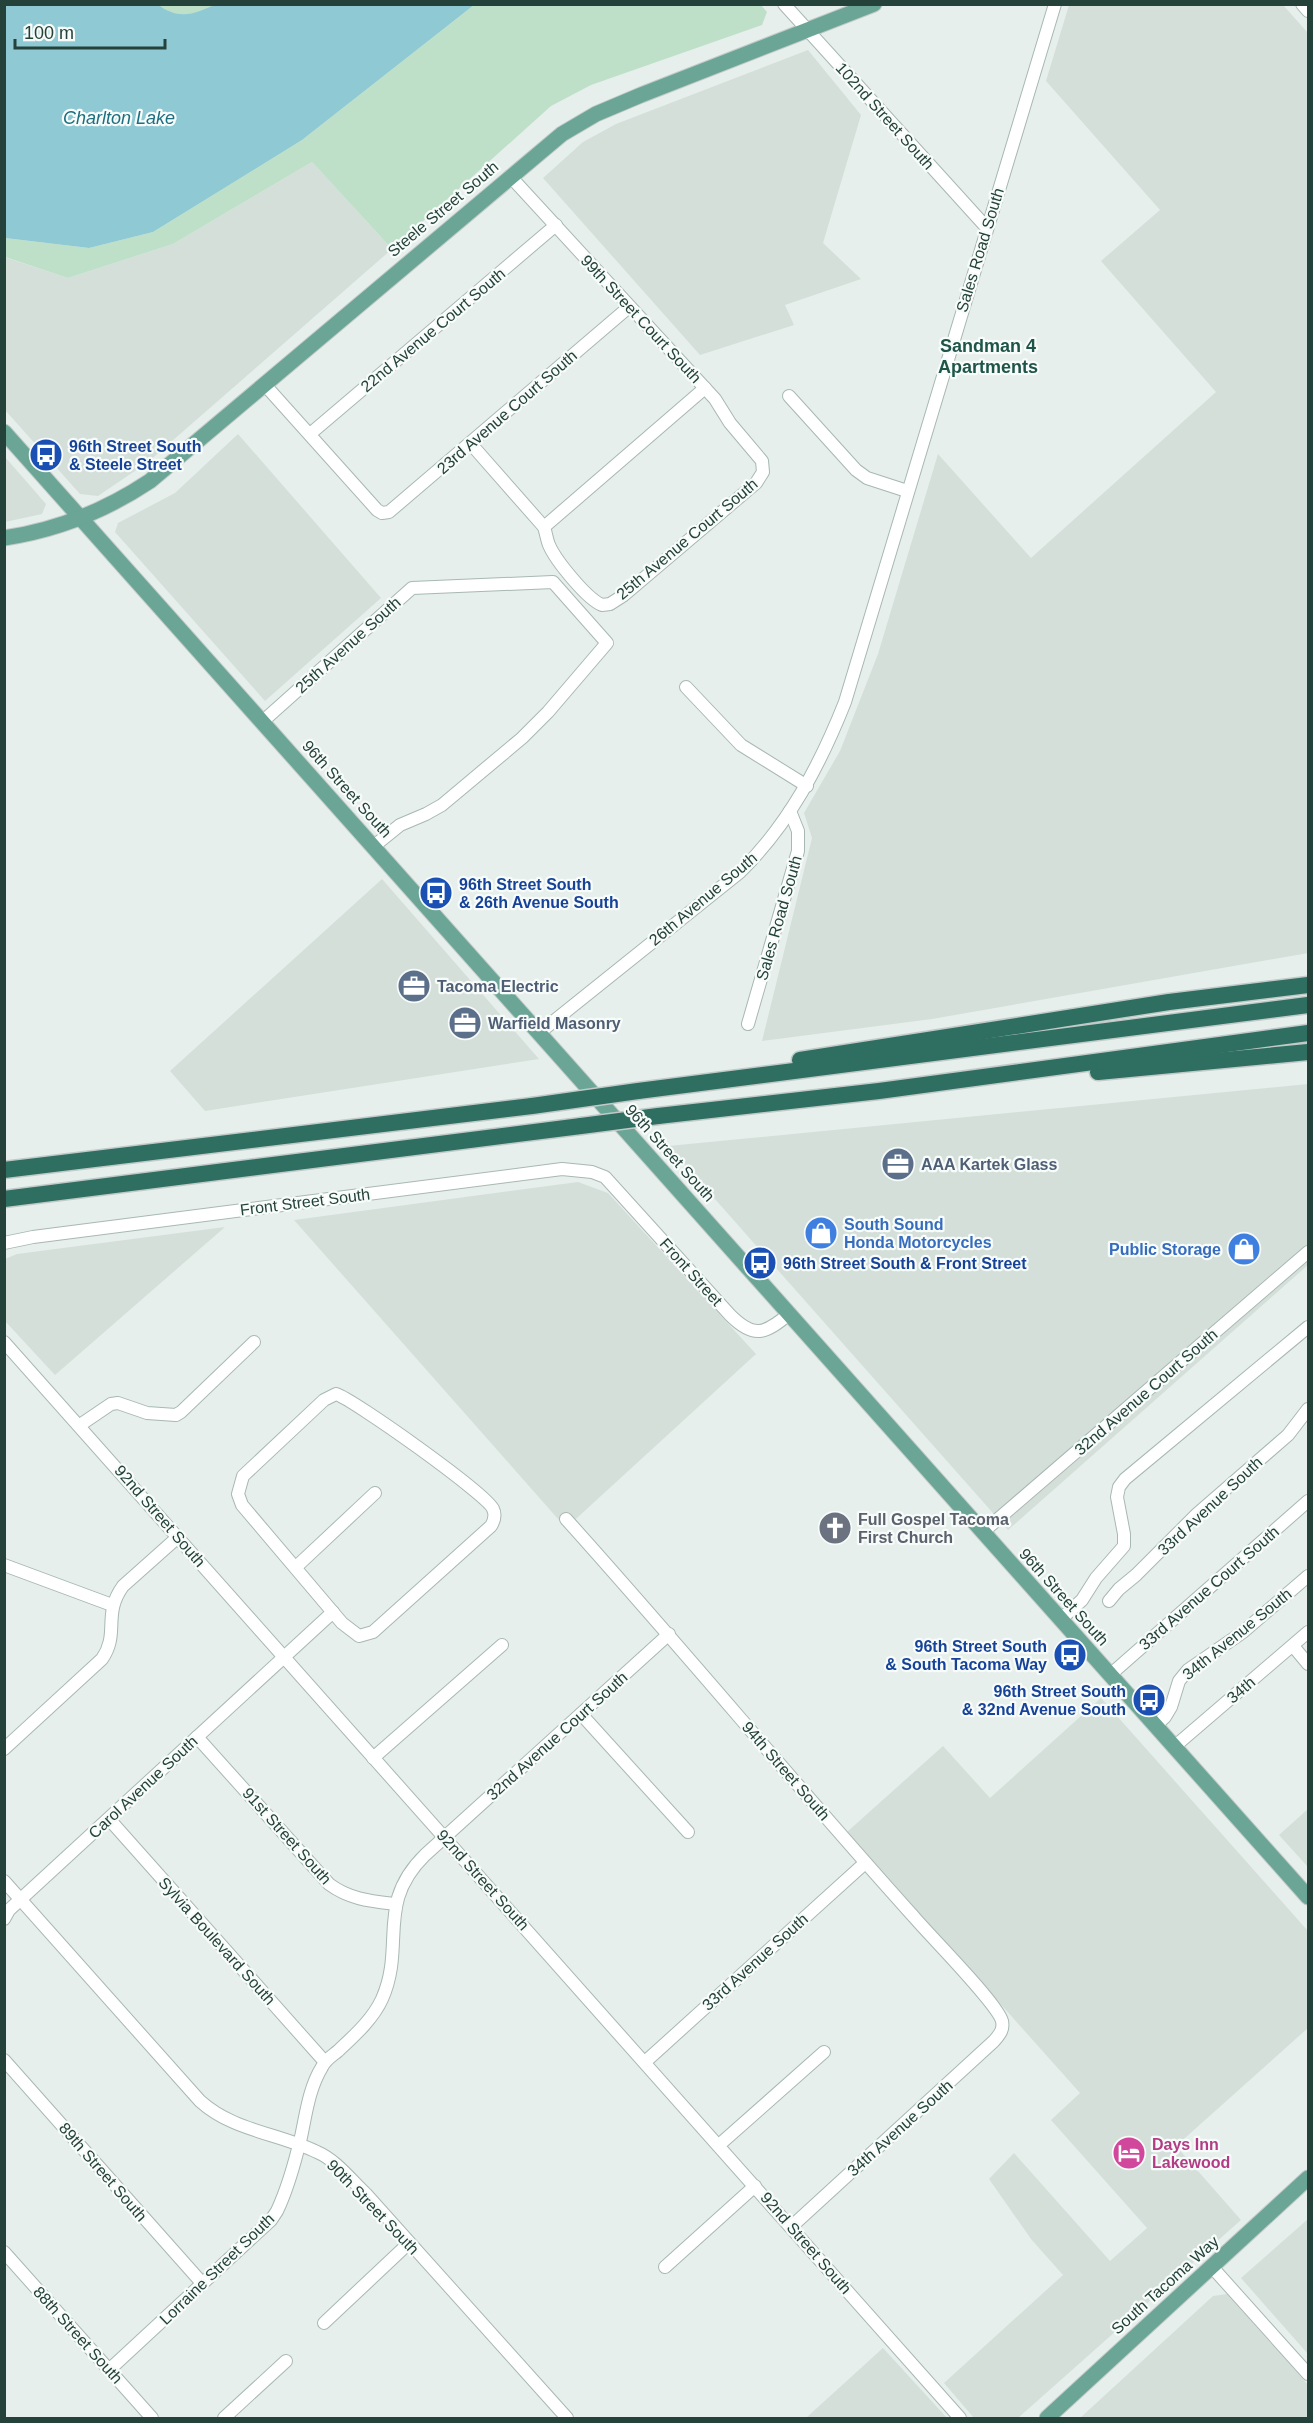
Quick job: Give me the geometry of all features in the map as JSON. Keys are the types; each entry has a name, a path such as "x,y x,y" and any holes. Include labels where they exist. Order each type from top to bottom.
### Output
{"highway":[{"path":"664,1088 874,1047 1169,1002 1308,985"},
{"path":"4,1170 532,1106 1308,1005"},
{"path":"4,1199 658,1116 879,1091 1308,1033"},
{"path":"879,1091 1308,1052"}],"main road":[{"name":"Steele Street South","path":"4,538 42,531 81,519 118,501 150,481 562,134 596,114 641,95 874,4"},
{"name":"96th Street South","path":"4,432 1308,1897"},
{"name":"South Tacoma Way","path":"1047,2418 1308,2178"}],"street":[{"name":"102nd Street South","path":"784,4 987,228"},
{"name":"Sales Road South","path":"845,702 1055,4"},
{"path":"1302,4 1308,11"},
{"name":"99th Street Court South","path":"510,176 705,388 758,456 764,468"},
{"name":"22nd Avenue Court South","path":"310,434 556,225"},
{"name":"23rd Avenue Court South","path":"310,434 376,510 382,513 393,510 629,307"},
{"path":"265,385 310,434"},
{"path":"471,444 544,527 705,388"},
{"path":"789,396 856,470 867,478 907,491"},
{"name":"25th Avenue Court South","path":"544,527 549,545 560,562 597,603 606,605 624,595 751,488 760,479 764,468"},
{"name":"25th Avenue South","path":"262,722 412,588 553,582 607,643 522,738 442,805 390,832 374,846"},
{"path":"686,687 741,746 807,786"},
{"name":"26th Avenue South","path":"540,1033 740,872 766,845 807,786 845,702"},
{"name":"Sales Road South","path":"748,1024 798,851 798,831 790,811"},
{"name":"Front Street South","path":"4,1243 46,1235 562,1169 592,1172 605,1177"},
{"name":"Front Street","path":"605,1177 740,1325 750,1330 761,1331 777,1324 789,1314"},
{"name":"32nd Avenue Court South","path":"983,1532 1308,1252"},
{"path":"1060,1620 1083,1600 1098,1575 1124,1546 1117,1494 1125,1479 1308,1327"},
{"name":"92nd Street South","path":"4,1341 960,2418"},
{"path":"80,1425 111,1404 164,1415 182,1412 254,1342"},
{"path":"336,1394 372,1415 472,1487 492,1507 494,1522 373,1632 359,1636 342,1623 296,1567 242,1505 238,1494 243,1476 324,1400 336,1394"},
{"name":"33rd Avenue South","path":"1109,1601 1197,1514 1288,1435 1308,1409"},
{"path":"296,1567 375,1493"},
{"name":"33rd Avenue Court South","path":"1110,1676 1308,1501"},
{"name":"94th Street South","path":"566,1520 669,1634 865,1863 995,2010 1002,2025"},
{"path":"4,1749 102,1659 111,1643 112,1605 123,1586 178,1537"},
{"path":"4,1565 112,1605"},
{"name":"34th Avenue South","path":"1155,1726 1165,1717 1171,1707 1179,1681 1188,1670 1243,1632 1308,1576"},
{"name":"Carol Avenue South","path":"4,1919 9,1910 333,1612"},
{"name":"34th","path":"1174,1747 1308,1632"},
{"name":"32nd Avenue Court South","path":"445,1837 669,1634"},
{"path":"374,1758 502,1644"},
{"path":"1293,1646 1308,1664"},
{"path":"581,1714 688,1832"},
{"name":"91st Street South","path":"197,1737 328,1884 359,1900 395,1904"},
{"name":"Sylvia Boulevard South","path":"109,1819 325,2062"},
{"name":"Lorraine Street South","path":"109,2370 278,2211 299,2145 312,2089 325,2062 359,2031 381,2001 391,1976 392,1921 395,1904 409,1874 419,1860 445,1837"},
{"name":"33rd Avenue South","path":"645,2062 865,1863"},
{"name":"90th Street South","path":"4,1881 210,2110 233,2123 319,2152 331,2161 366,2194 567,2418"},
{"name":"34th Avenue South","path":"791,2227 994,2041 1001,2033 1002,2025"},
{"path":"719,2145 824,2052"},
{"name":"89th Street South","path":"4,2060 202,2283"},
{"path":"665,2267 755,2186"},
{"path":"324,2323 409,2243"},
{"name":"88th Street South","path":"4,2252 152,2418"},
{"path":"1212,2267 1308,2374"},
{"path":"224,2418 286,2361"}],"shaded area":[{"path":"1069,5 1283,5 1308,33 1308,953 932,1019 762,1041 812,838 804,813 840,751 878,654 938,454 1031,558 1216,392 1101,261 1160,210 1046,81"},
{"path":"808,50 861,115 823,243 861,279 785,305 794,325 700,355 543,178 583,142 616,124"},
{"path":"312,162 392,249 148,462 98,496 80,494 5,410 4,257 68,278 173,244"},
{"path":"238,434 381,598 265,701 115,532 118,523 175,493"},
{"path":"5,457 46,504 42,514 5,522"},
{"path":"382,879 539,1059 205,1111 170,1071"},
{"path":"1308,1084 1308,1265 1008,1530 668,1146"},
{"path":"578,1182 608,1193 756,1354 566,1528 294,1220"},
{"path":"225,1227 55,1375 5,1321 5,1259 17,1254"},
{"path":"1101,1698 1308,1931 1308,2028 1176,2146 1241,2220 1018,2418 974,2418 944,2383 1063,2275 1031,2239 989,2179 1014,2153 1110,2261 1147,2228 1051,2120 1080,2093 847,1832 943,1746 990,1798"},
{"path":"1308,1809 1308,1867 1279,1835"},
{"path":"1308,2219 1308,2354 1241,2278"},
{"path":"1227,2294 1308,2385 1308,2418 1080,2418 1213,2296"},
{"path":"883,2348 947,2418 806,2418"}],"green space":[{"path":"760,4 767,12 762,25 591,85 551,106 392,249 312,162 173,244 68,278 5,257 5,238 89,248 153,232 302,140 474,5"},
{"path":"157,5 216,5 193,13 179,14"}],"water":[{"name":"Charlton Lake","path":"157,4 179,14 193,13 216,4 474,5 302,140 153,232 89,248 5,238 5,5"}],"place":[{"name":"96th Street South & Steele Street","path":"46,455"},
{"name":"96th Street South & 26th Avenue South","path":"436,893"},
{"name":"Tacoma Electric","path":"414,986"},
{"name":"Warfield Masonry","path":"465,1023"},
{"name":"AAA Kartek Glass","path":"898,1164"},
{"name":"South Sound Honda Motorcycles","path":"821,1233"},
{"name":"Public Storage","path":"1244,1249"},
{"name":"96th Street South & Front Street","path":"760,1263"},
{"name":"Full Gospel Tacoma First Church","path":"835,1528"},
{"name":"96th Street South & South Tacoma Way","path":"1070,1655"},
{"name":"96th Street South & 32nd Avenue South","path":"1149,1700"},
{"name":"Days Inn Lakewood","path":"1129,2153"}],"district":[{"name":"Sandman 4 Apartments","path":"988,356"}]}
